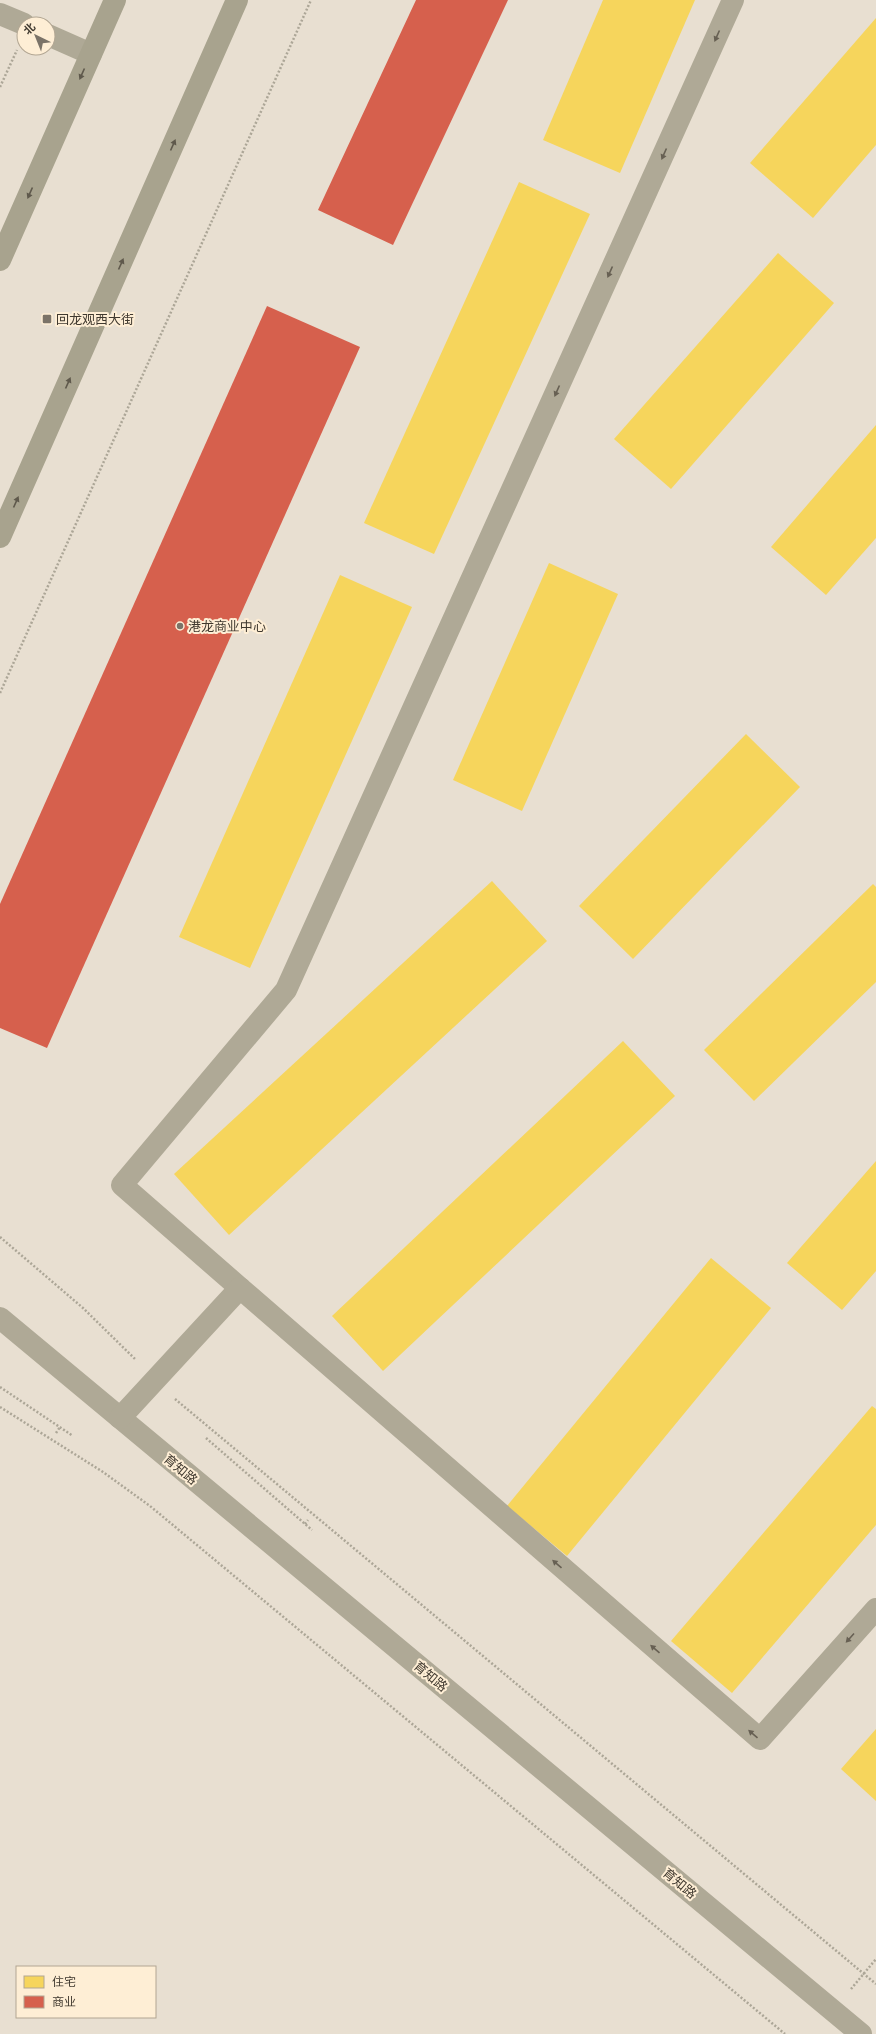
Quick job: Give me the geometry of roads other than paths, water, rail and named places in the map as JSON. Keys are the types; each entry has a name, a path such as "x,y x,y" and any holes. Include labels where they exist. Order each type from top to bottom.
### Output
{"main road":[{"path":"0,260 115,0"},
{"path":"0,537 237,0"}],"street":[{"path":"733,0 286,990 122,1185 760,1739 876,1609"},
{"path":"0,14 16,21"},
{"path":"56,39 91,54"},
{"path":"120,1418 240,1288"},
{"name":"育知路","path":"0,1318 861,2034"}],"place":[{"name":"回龙观西大街","path":"47,319"},
{"name":"港龙商业中心","path":"180,626"}]}
